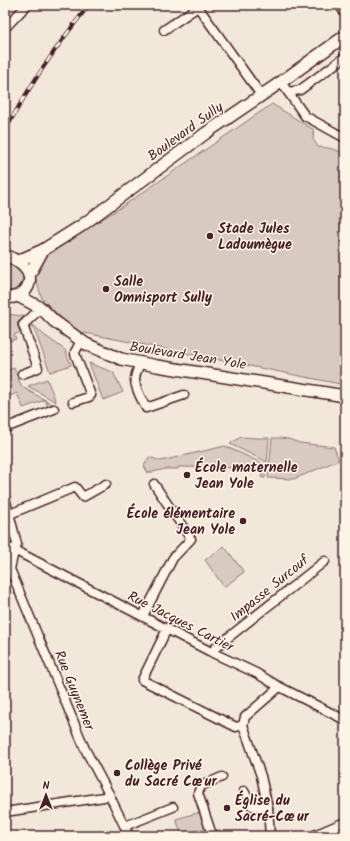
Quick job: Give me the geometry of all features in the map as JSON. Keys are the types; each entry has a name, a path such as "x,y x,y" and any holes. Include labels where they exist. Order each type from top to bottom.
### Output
{"main road":[{"name":"Boulevard Sully","path":"18,261 43,250 81,226 206,133 345,36"},
{"name":"Boulevard Sully","path":"18,296 24,292 43,250"},
{"path":"5,255 18,261"},
{"name":"Boulevard Jean Yole","path":"18,261 25,267 41,308"},
{"path":"5,297 18,296"},
{"name":"Boulevard Jean Yole","path":"18,296 41,308 54,321 81,341 121,360 345,396"}],"street":[{"path":"5,28 27,5"},
{"path":"339,5 345,13"},
{"path":"164,30 198,6 261,95"},
{"path":"288,92 300,90 345,57"},
{"path":"281,82 305,116 345,138"},
{"path":"22,374 38,368 23,325 41,308"},
{"path":"73,402 89,397 90,395 75,354 81,341"},
{"path":"140,363 136,372 135,381 146,408 184,395"},
{"path":"5,428 54,409"},
{"path":"10,514 76,487 83,498 106,484"},
{"path":"143,616 173,558 191,539 154,484"},
{"name":"Rue Guynemer","path":"5,498 18,544 10,569 85,750 109,794 129,836"},
{"name":"Rue Jacques Cartier","path":"5,546 256,673 278,686 345,720"},
{"name":"Impasse Surcouf","path":"213,652 215,648 325,561"},
{"path":"167,629 142,680 236,727 243,725"},
{"path":"270,836 268,808 261,776 243,725 245,717 277,689 278,686"},
{"path":"216,836 211,832 198,793 201,786 222,777"},
{"path":"244,791 252,806 268,808"},
{"path":"5,812 104,797 109,794"},
{"path":"125,826 173,807"},
{"path":"312,836 345,822"}],"shaded area":[{"name":"Stade Jules Ladoumègue","path":"272,104 314,130 313,139 318,147 329,148 345,153 345,385 75,331 42,299 31,263 120,208"},
{"path":"5,259 22,271 23,275 20,285 8,293 5,292"},
{"path":"5,314 24,316 17,323 20,332 14,335 16,339 6,342 7,344 5,345"},
{"path":"31,323 44,335 65,350 71,365 50,372 33,326 27,327"},
{"path":"89,363 113,372 123,392 103,400"},
{"path":"14,368 22,387 56,406 49,409 45,400 23,408 17,393 5,398 5,369 6,371"},
{"path":"47,379 56,402 28,386"},
{"path":"241,437 269,438 267,462 230,444"},
{"path":"272,438 288,439 300,443 334,447 339,460 294,479 268,478"},
{"path":"225,446 266,465 265,478 262,478 261,468 178,467 178,469 166,469 148,473 144,466 149,457 161,461"},
{"path":"224,546 244,572 224,587 205,560"},
{"path":"200,812 205,828 182,836 176,819"}],"railway":[{"path":"5,131 44,66 89,5"}],"place":[{"name":"Stade Jules Ladoumègue","path":"210,236"},
{"name":"Salle Omnisport Sully","path":"106,289"},
{"name":"École maternelle Jean Yole","path":"187,475"},
{"name":"École élémentaire Jean Yole","path":"243,521"},
{"name":"Collège Privé du Sacré Cœur","path":"117,773"},
{"name":"Église du Sacré-Cœur","path":"227,808"}]}
